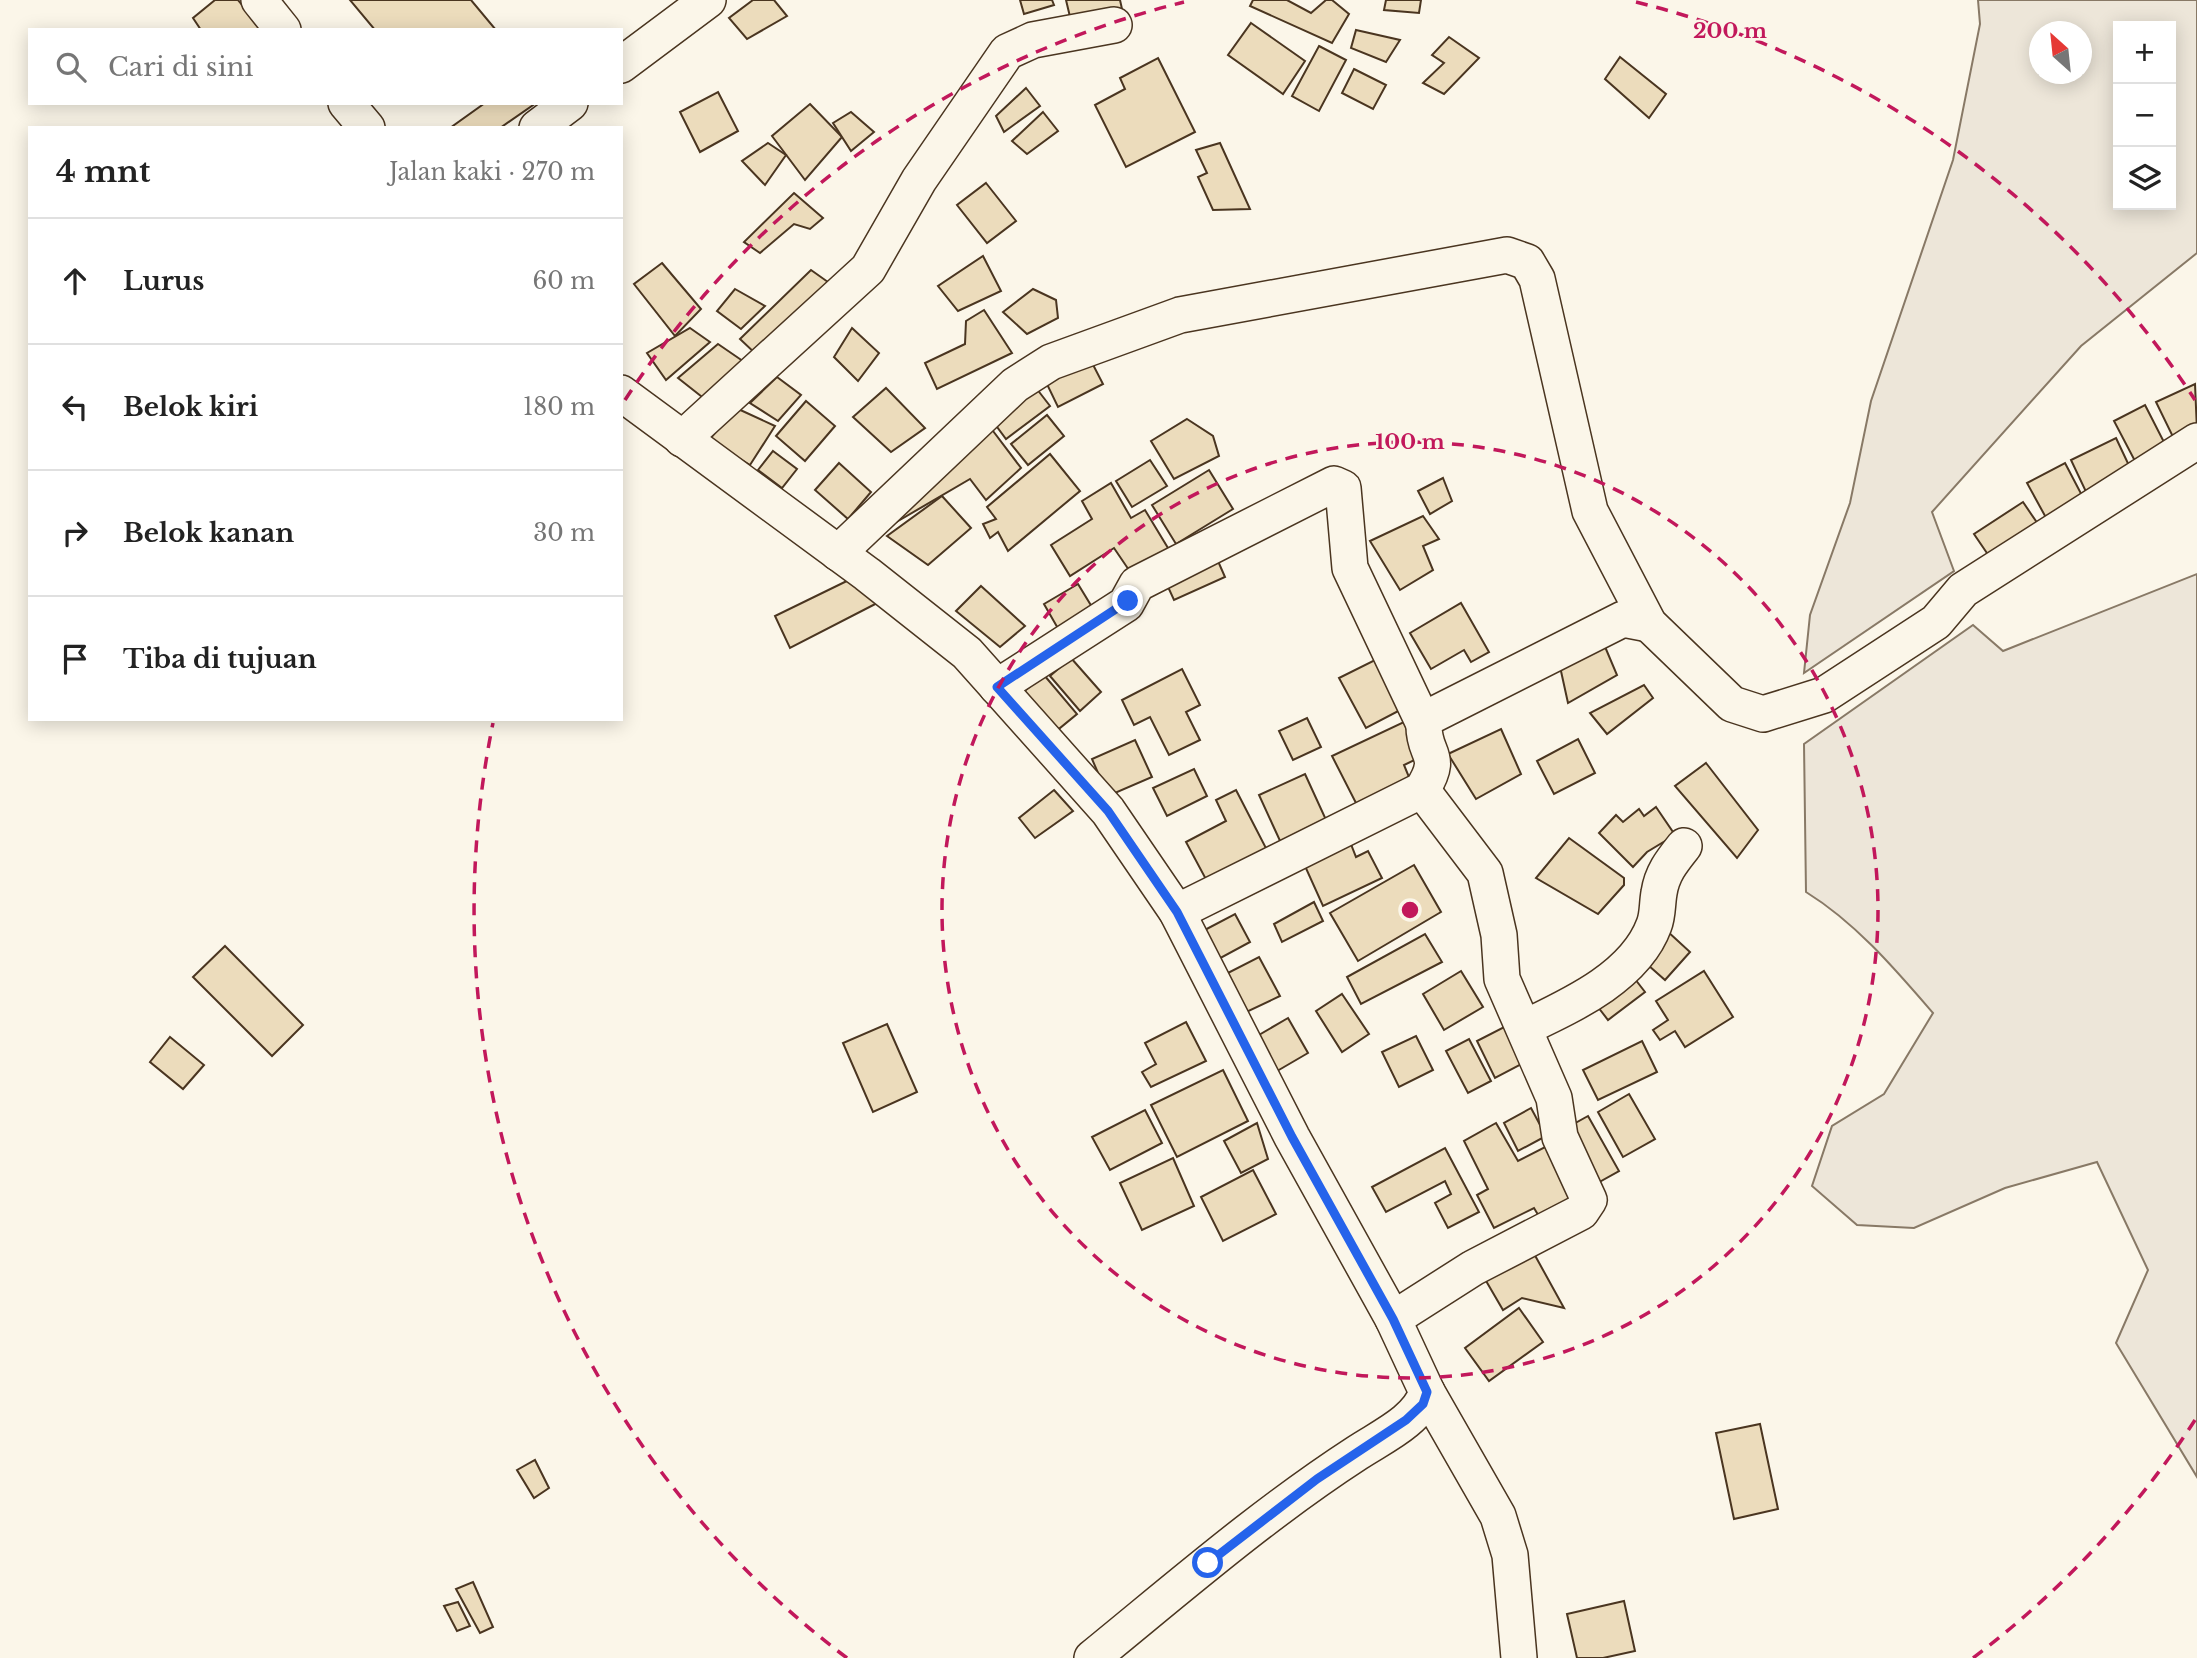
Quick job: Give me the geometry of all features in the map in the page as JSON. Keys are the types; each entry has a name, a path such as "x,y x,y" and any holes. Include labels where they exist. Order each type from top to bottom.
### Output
{"street":[{"path":"260,0 281,28"},
{"path":"623,64 708,0"},
{"path":"682,439 869,269 919,180 1007,52 1033,40 1114,24"},
{"path":"348,105 365,126"},
{"path":"540,126 567,105"},
{"path":"838,553 1015,385 1060,358 1180,315 1507,255 1527,262 1537,279 1586,500 1649,624 1739,709 1763,714 1824,695 1936,622 1963,590 2197,441"},
{"path":"623,395 838,553 967,653 1108,811 1177,912 1292,1137 1393,1319 1427,1392 1498,1516 1506,1537 1519,1658"},
{"path":"997,687 1126,604 1137,584 1334,484 1343,488 1352,576 1424,724 1423,736 1434,760 1432,773 1422,790 1177,912"},
{"path":"1424,724 1431,716 1623,619 1649,624"},
{"path":"1393,1319 1473,1268 1588,1206 1584,1185 1560,1137 1554,1098 1502,979 1499,935 1485,873 1422,790"},
{"path":"1524,1028 1600,987 1628,963 1650,935 1656,922 1663,875 1684,846"},
{"path":"1092,1658 1317,1479 1406,1420 1423,1404 1427,1392"}],"shaded area":[{"path":"1978,0 2197,0 2197,253 2081,346 1932,512 1954,571 1804,673 1810,615 1850,503 1871,401 1953,160 1980,24"},
{"path":"2197,574 2197,1477 2116,1343 2148,1270 2097,1162 2005,1188 1914,1228 1857,1225 1812,1186 1832,1126 1884,1094 1933,1013 1858,932 1806,892 1804,744 1973,625 2003,651"}],"building":[{"path":"215,0 238,0 260,26 200,28 193,18"},
{"path":"350,0 471,0 494,28 373,28"},
{"path":"753,0 774,0 787,16 747,39 729,18"},
{"path":"1020,0 1052,0 1054,5 1024,14"},
{"path":"1066,0 1120,0 1122,9 1071,21"},
{"path":"1253,0 1287,0 1311,13 1326,0 1332,0 1349,14 1332,43 1250,6"},
{"path":"1386,0 1421,0 1419,13 1384,10"},
{"path":"1251,23 1305,61 1283,94 1228,55"},
{"path":"1356,30 1400,40 1386,62 1351,48"},
{"path":"1449,37 1479,58 1444,94 1423,83 1444,63 1432,55"},
{"path":"1319,46 1346,60 1319,111 1292,96"},
{"path":"1620,57 1666,94 1649,118 1605,79"},
{"path":"1158,58 1195,132 1126,167 1095,105 1125,89 1120,78"},
{"path":"1354,69 1386,85 1373,109 1342,93"},
{"path":"1026,88 1040,106 1004,132 996,116"},
{"path":"718,92 738,131 700,152 680,112"},
{"path":"810,104 842,137 805,180 772,136"},
{"path":"482,105 533,105 503,126 453,126"},
{"path":"851,112 874,132 851,151 833,123"},
{"path":"1043,112 1058,131 1027,154 1012,141"},
{"path":"768,143 786,155 765,185 742,161"},
{"path":"1220,143 1250,209 1213,210 1198,177 1207,173 1196,150"},
{"path":"986,183 1016,221 987,243 957,205"},
{"path":"794,193 823,218 810,229 794,224 760,253 744,242"},
{"path":"983,256 1001,291 958,311 938,286"},
{"path":"662,263 701,309 675,336 634,284"},
{"path":"811,270 835,287 759,357 740,339"},
{"path":"735,289 765,306 741,329 717,311"},
{"path":"1033,289 1056,300 1058,318 1027,334 1003,312"},
{"path":"984,310 1012,353 937,389 925,363 965,344 966,321"},
{"path":"690,328 710,342 666,380 647,353"},
{"path":"852,328 879,353 858,381 834,357"},
{"path":"718,344 753,368 711,404 678,378"},
{"path":"1088,355 1103,384 1058,407 1044,378"},
{"path":"777,377 801,395 778,421 750,403"},
{"path":"1033,384 1050,406 1006,439 989,416"},
{"path":"2195,384 2197,431 2175,441 2156,402"},
{"path":"886,388 925,428 891,452 853,417"},
{"path":"806,401 835,426 805,461 776,436"},
{"path":"2145,405 2167,448 2136,463 2114,421"},
{"path":"736,408 775,426 750,465 709,440"},
{"path":"1047,415 1064,436 1028,465 1011,444"},
{"path":"1187,419 1213,436 1219,456 1174,479 1151,441"},
{"path":"990,427 1021,468 986,500 970,479 893,524"},
{"path":"2116,438 2133,474 2088,496 2071,460"},
{"path":"773,451 797,469 782,488 758,470"},
{"path":"1050,454 1080,491 1008,551 998,532 990,538 983,524 996,519 987,507"},
{"path":"1150,460 1167,486 1132,507 1116,481"},
{"path":"839,463 871,492 848,519 815,490"},
{"path":"2065,463 2087,505 2050,525 2027,483"},
{"path":"1209,470 1233,509 1176,544 1152,505"},
{"path":"1443,478 1452,501 1430,514 1418,491"},
{"path":"1111,483 1131,518 1145,510 1171,553 1133,576 1114,548 1070,576 1051,545 1092,519 1082,501"},
{"path":"942,496 971,528 928,565 887,536"},
{"path":"2023,502 2042,530 1993,562 1974,534"},
{"path":"1423,516 1439,539 1423,546 1433,570 1400,590 1370,541"},
{"path":"1214,552 1225,577 1174,600 1163,576"},
{"path":"855,577 885,599 790,648 775,616"},
{"path":"1078,584 1095,612 1060,632 1044,604"},
{"path":"981,586 1025,626 1000,647 956,611"},
{"path":"1461,603 1489,652 1471,662 1464,650 1431,669 1410,633"},
{"path":"1603,642 1617,675 1568,703 1559,662"},
{"path":"1381,657 1406,707 1366,728 1339,678"},
{"path":"1071,658 1101,692 1080,711 1050,676"},
{"path":"1182,669 1200,705 1186,712 1200,740 1169,755 1150,717 1134,725 1122,700"},
{"path":"1044,675 1077,714 1049,737 1016,698"},
{"path":"1644,685 1653,698 1607,734 1590,713"},
{"path":"1307,718 1321,747 1293,760 1279,731"},
{"path":"1406,721 1423,756 1404,765 1411,782 1358,807 1332,756"},
{"path":"1501,729 1521,774 1476,799 1448,754"},
{"path":"1578,739 1595,773 1554,794 1537,761"},
{"path":"1135,740 1152,777 1108,796 1092,759"},
{"path":"1706,763 1758,830 1737,858 1675,786"},
{"path":"1194,769 1207,796 1167,816 1153,788"},
{"path":"1305,774 1327,822 1281,843 1259,795"},
{"path":"1054,790 1073,811 1035,838 1019,818"},
{"path":"1236,790 1269,854 1209,885 1186,842 1226,821 1216,800"},
{"path":"1656,807 1675,835 1647,852 1633,867 1599,833 1616,815 1623,822 1639,809 1644,816"},
{"path":"1347,834 1356,857 1368,851 1382,878 1323,906 1300,855"},
{"path":"1569,838 1624,878 1624,885 1598,914 1536,878"},
{"path":"1414,865 1441,912 1358,961 1330,913"},
{"path":"1314,902 1323,921 1282,942 1274,924"},
{"path":"1235,914 1250,942 1215,961 1199,933"},
{"path":"1666,930 1690,952 1665,980 1640,958"},
{"path":"1425,934 1442,962 1361,1004 1347,977"},
{"path":"225,946 303,1025 272,1056 193,977"},
{"path":"1259,957 1280,996 1238,1016 1220,977"},
{"path":"1628,970 1645,992 1608,1020 1591,998"},
{"path":"1461,971 1483,1007 1444,1030 1423,994"},
{"path":"1704,971 1733,1017 1685,1047 1675,1031 1660,1040 1653,1030 1668,1020 1656,1001"},
{"path":"1342,994 1369,1034 1342,1052 1316,1011"},
{"path":"1288,1018 1308,1053 1272,1074 1252,1039"},
{"path":"1186,1022 1206,1061 1151,1087 1142,1072 1156,1064 1145,1043"},
{"path":"887,1024 917,1092 873,1112 843,1043"},
{"path":"1510,1024 1529,1060 1495,1078 1477,1041"},
{"path":"1416,1036 1433,1070 1399,1087 1382,1052"},
{"path":"170,1037 204,1065 183,1089 150,1062"},
{"path":"1469,1039 1491,1081 1468,1093 1446,1051"},
{"path":"1642,1041 1657,1072 1598,1100 1583,1070"},
{"path":"1223,1070 1248,1121 1177,1157 1151,1105"},
{"path":"1629,1094 1655,1139 1623,1157 1598,1112"},
{"path":"1531,1108 1546,1136 1518,1151 1504,1123"},
{"path":"1145,1110 1162,1143 1110,1170 1092,1137"},
{"path":"1588,1116 1619,1171 1594,1185 1563,1130"},
{"path":"1257,1123 1268,1159 1241,1173 1224,1141"},
{"path":"1496,1123 1518,1161 1549,1145 1578,1195 1540,1218 1534,1208 1494,1228 1477,1195 1488,1189 1464,1141"},
{"path":"1445,1148 1479,1212 1448,1228 1435,1203 1451,1194 1445,1181 1386,1212 1372,1187"},
{"path":"1173,1158 1194,1206 1142,1230 1120,1183"},
{"path":"1253,1170 1276,1214 1223,1241 1201,1197"},
{"path":"1532,1250 1564,1308 1522,1298 1503,1310 1482,1274"},
{"path":"1519,1308 1543,1342 1489,1381 1465,1348"},
{"path":"1760,1424 1778,1509 1734,1519 1716,1433"},
{"path":"535,1460 549,1488 534,1498 517,1470"},
{"path":"473,1582 493,1627 480,1633 456,1589"},
{"path":"1624,1601 1635,1651 1603,1658 1577,1658 1567,1614"},
{"path":"458,1602 470,1626 457,1631 444,1606"}],"route":[{"path":"1128,601 997,687 1108,811 1177,912 1292,1137 1393,1319 1427,1392 1423,1404 1406,1420 1317,1479 1208,1563"}]}
